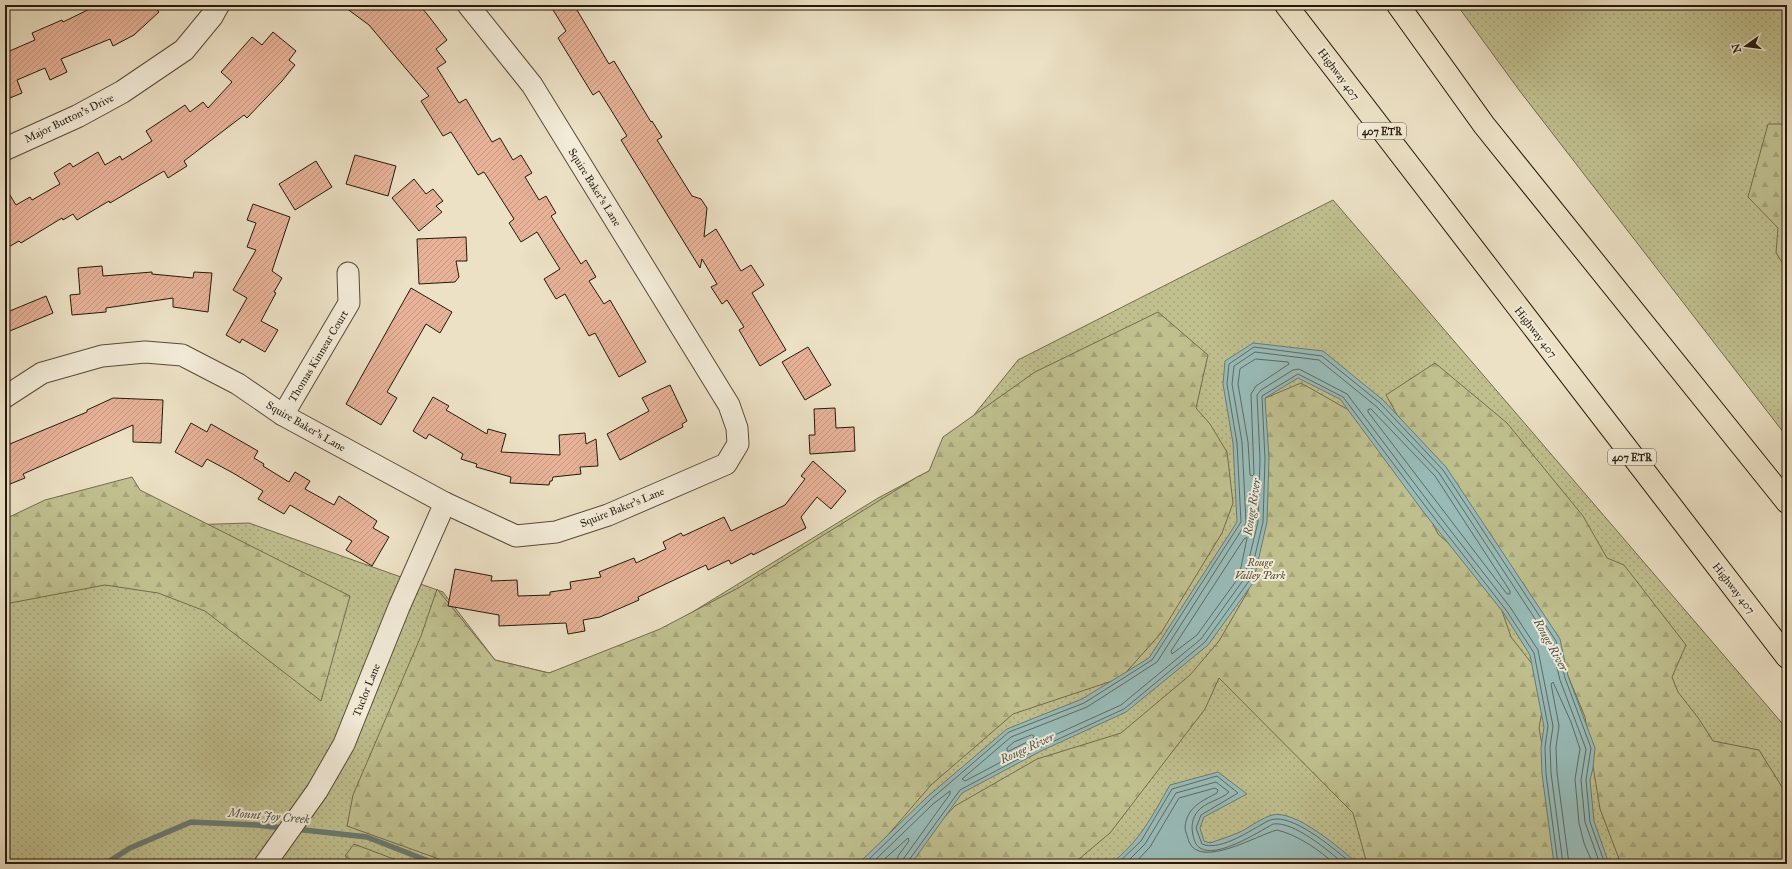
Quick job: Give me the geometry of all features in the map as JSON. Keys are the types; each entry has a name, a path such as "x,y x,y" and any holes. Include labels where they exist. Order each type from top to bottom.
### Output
{"highway":[{"name":"Highway 407","path":"1286,5 1787,657"},
{"path":"1398,5 1484,125 1787,502"}],"street":[{"name":"Major Button's Drive","path":"5,149 78,116 122,92 184,50 212,16 218,5"},
{"name":"Squire Baker's Lane","path":"5,397 42,373 102,356 145,352 182,355 238,384 283,415 444,503 516,536 556,532 608,515 726,464 738,444 737,428 729,405 532,85 468,5"},
{"name":"Thomas Kinnear Court","path":"283,415 349,303 348,273"},
{"name":"Tuclor Lane","path":"270,857 317,792 344,744 399,607 444,503"}],"green space":[{"path":"1457,5 1787,5 1787,437 1519,90"},
{"path":"1768,124 1787,124 1787,270 1776,253 1778,228 1748,197"},
{"name":"Rouge Valley Park","path":"1333,200 1787,729 1787,864 5,864 5,547 94,528 249,523 443,592 495,660 549,673 642,643 878,498 929,471 1018,360"},
{"path":"1158,312 1208,355 1196,408 1210,424 1227,452 1233,503 1222,533 1161,633 1121,678 1013,714 931,785 863,864 453,864 347,826 353,795 421,636 437,589 495,660 549,673 660,629 740,587 929,471 943,437 1035,372"},
{"path":"1435,363 1507,423 1583,516 1607,558 1624,565 1686,645 1672,677 1678,692 1699,719 1713,741 1759,750 1787,795 1787,864 1621,864 1600,809 1585,717 1566,671 1410,438 1386,395"},
{"path":"1301,383 1354,413 1406,469 1438,534 1492,582 1511,637 1547,683 1539,728 1563,864 1367,864 1353,813 1219,678 1205,709 1110,833 1073,864 900,864 955,806 1037,759 1121,733 1190,675 1219,641 1248,591 1264,496 1256,402"},
{"path":"132,477 140,490 350,596 321,701 205,611 158,593 105,585 5,604 5,519 45,500"},
{"path":"354,844 407,864 358,864 345,856"}],"water":[{"name":"Rouge River","path":"1253,343 1323,351 1383,400 1446,467 1560,639 1568,676 1595,748 1590,780 1594,821 1609,864 1554,864 1542,774 1541,747 1544,727 1530,655 1503,612 1425,514 1340,399 1298,378 1265,398 1269,458 1267,522 1253,583 1208,645 1126,712 1041,751 962,793 911,864 858,864 927,797 1007,729 1082,699 1149,658 1237,522 1233,443 1223,384 1225,361"},
{"path":"1218,772 1247,794 1204,817 1200,828 1204,841 1210,843 1238,833 1268,816 1282,815 1293,818 1305,824 1341,849 1358,864 1110,864 1137,838 1151,818 1170,785"}],"building":[{"path":"98,5 152,5 159,12 134,35 113,46 110,39 61,59 67,72 50,80 45,68 17,80 22,93 5,100 5,53 35,40 32,33 62,20 63,22"},
{"path":"342,5 419,5 427,14 447,40 436,49 446,62 437,68 459,103 466,99 492,142 500,138 513,160 521,155 532,173 525,177 539,200 546,196 556,213 551,216 581,264 586,260 596,277 589,281 604,304 610,300 646,362 619,377 595,333 589,336 565,294 556,299 544,279 560,269 537,232 521,242 509,223 514,219 484,172 478,175 451,132 443,136 421,101 429,96 369,25"},
{"path":"550,5 574,5 609,64 614,61 651,122 652,121 662,137 657,140 692,196 701,199 707,208 704,237 716,229 741,271 751,265 764,285 752,293 786,350 760,366 739,330 744,327 727,300 722,304 711,287 717,284 702,259 700,268 621,140 627,136 611,110 599,91 593,95 558,38 566,31"},
{"path":"273,32 296,51 289,60 295,65 247,118 244,115 184,161 187,166 168,178 164,171 110,203 109,201 77,220 73,214 63,220 62,218 21,243 19,241 5,249 5,187 16,205 30,197 32,200 60,184 54,173 70,163 73,167 98,152 105,165 120,156 122,160 152,141 146,131 185,105 190,112 203,102 208,108 232,82 221,72 252,37 262,45"},
{"path":"355,155 396,166 388,196 346,184"},
{"path":"316,161 332,187 295,210 279,184"},
{"path":"414,179 426,194 433,189 443,201 436,206 442,212 419,231 392,198"},
{"path":"253,204 290,217 272,271 282,278 261,321 278,330 265,352 242,339 240,343 226,335 247,298 233,290 256,250 247,247 256,223 247,220"},
{"path":"466,237 467,261 456,261 459,277 455,282 419,284 417,239"},
{"path":"102,266 103,276 152,272 152,274 193,278 194,272 212,273 208,312 173,307 173,298 106,308 106,312 72,315 70,295 80,294 78,268"},
{"path":"411,288 452,312 440,333 426,324 387,392 397,398 381,425 346,404"},
{"path":"46,296 53,313 5,333 5,313"},
{"path":"808,347 831,385 805,400 782,362"},
{"path":"670,385 687,421 682,424 683,427 620,460 607,434 649,411 642,398"},
{"path":"433,397 449,406 446,410 487,434 488,429 506,434 501,452 560,455 559,435 585,433 586,444 596,439 598,466 580,467 581,474 553,477 549,485 510,483 511,477 476,467 477,464 461,459 463,454 429,434 426,439 413,431"},
{"path":"113,398 163,400 161,443 133,442 133,425 23,474 25,478 10,484 9,482 5,484 5,446 87,412 87,410"},
{"path":"835,408 836,428 854,427 855,451 810,454 809,435 815,435 814,409"},
{"path":"191,423 207,432 211,424 258,451 254,458 264,464 263,466 289,482 295,472 310,481 305,489 334,505 339,496 377,521 373,528 389,537 372,566 346,550 352,541 290,505 284,514 258,499 263,491 233,473 207,459 202,467 175,452"},
{"path":"813,461 846,491 831,509 817,497 801,517 806,528 753,555 752,553 731,564 729,560 708,570 706,565 638,597 639,600 600,617 583,620 585,631 568,634 566,623 499,626 499,615 448,606 455,569 492,576 491,581 517,580 518,596 550,595 550,592 571,589 570,582 601,577 599,572 634,558 636,563 666,549 663,542 681,533 683,536 724,517 731,531 785,505 805,479 801,476"}],"waterway":[{"name":"Mount Joy Creek","path":"105,864 130,848 191,822 284,828"},
{"name":"Mount Joy Creek","path":"295,829 367,837 436,864"}]}
